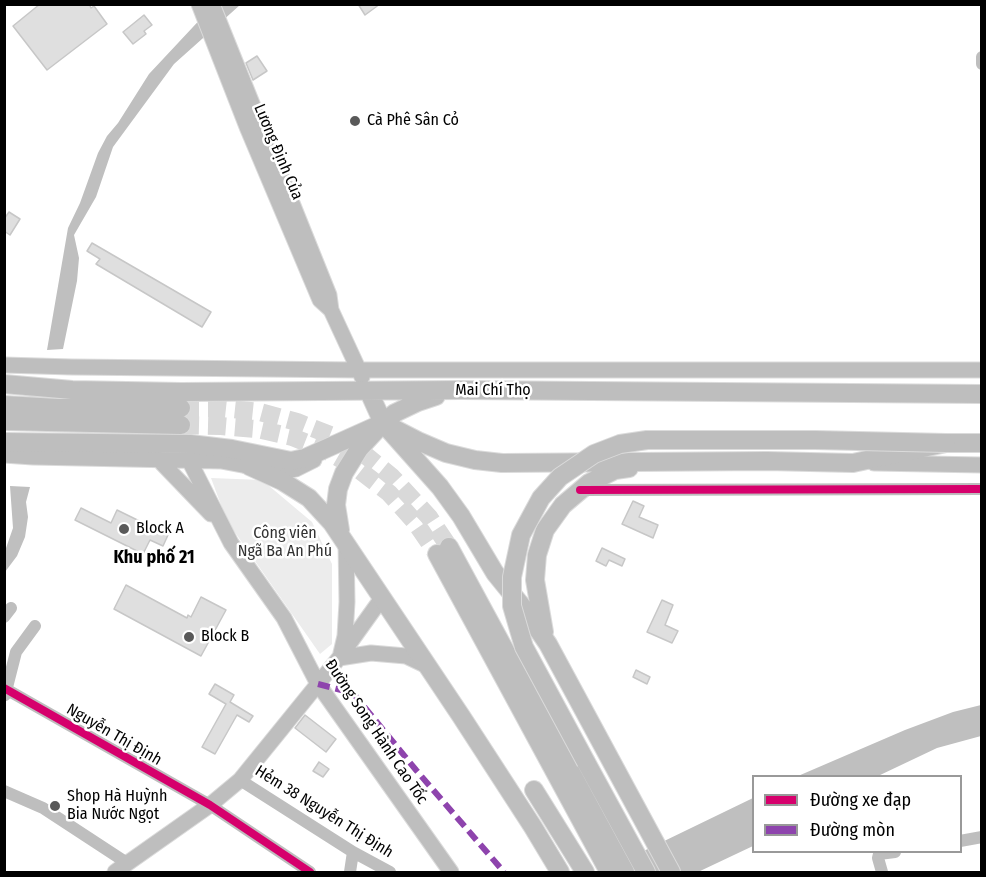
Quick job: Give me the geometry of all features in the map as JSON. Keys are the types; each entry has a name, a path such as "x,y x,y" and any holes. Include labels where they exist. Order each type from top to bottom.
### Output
{"highway":[{"name":"Mai Chí Thọ","path":"4,384 83,390 981,394"},
{"path":"346,543 336,515 336,497 340,481 359,449 395,413 418,402 461,390"},
{"path":"369,392 383,423 440,487 461,516 495,573 548,644 670,873"},
{"path":"4,405 181,417 4,421"},
{"path":"4,442 190,444 232,449 286,461 298,460 383,423"},
{"path":"383,423 446,453 502,463 853,463 946,443"},
{"path":"646,873 530,660 519,634 512,606 513,563 521,535 541,498 560,477 582,461 606,449 633,441 660,439 981,443"},
{"path":"548,644 538,608 535,580 537,555 545,530 563,505 589,483 615,470 657,462"},
{"path":"249,466 282,481 309,498 321,510 346,543 533,827 560,873"},
{"path":"443,551 564,774 625,873"},
{"path":"564,774 609,873"},
{"path":"534,790 585,873"}],"main road":[{"name":"Lương Định Của","path":"199,4 223,45 329,295 331,310 369,392"},
{"name":"Lương Định Của","path":"212,4 223,45"},
{"name":"Mai Chí Thọ","path":"4,365 358,369 981,370"},
{"path":"4,454 33,457 221,462 273,471 296,469 309,463 333,445"},
{"name":"Đường Song Hành Cao Tốc","path":"158,459 222,525"},
{"name":"Đường Song Hành Cao Tốc","path":"189,460 231,543 284,618 318,684 449,870"},
{"path":"853,463 981,465"},
{"path":"339,658 345,636 346,543"},
{"path":"121,868 210,805 240,780 339,658 382,598"},
{"path":"339,658 371,653 406,656 425,665"}],"street":[{"path":"981,57 981,64"},
{"path":"580,490 981,489"},
{"path":"5,691 16,652 35,626"},
{"name":"Nguyễn Thị Định","path":"5,691 210,805 310,873"},
{"name":"Hẻm 38 Nguyễn Thị Định","path":"240,780 390,873"},
{"path":"4,791 43,808 121,868"},
{"path":"962,841 981,837"},
{"path":"350,873 353,852"},
{"path":"882,873 878,858 879,854 887,853"}],"green space":[{"name":"Công viên Ngã Ba An Phú","path":"211,478 262,480 312,522 332,564 332,644 320,654 227,521"}],"shaded area":[{"path":"219,5 240,5 174,64 113,147 96,197 74,235 79,258 77,281 63,349 47,350 68,228 80,203 98,153 149,74 207,12"},
{"path":"10,486 30,487 26,502 28,517 25,537 17,556 5,572 5,551 13,528"},
{"path":"981,705 981,736 937,748 880,775 800,775 905,730 953,712"},
{"path":"752,798 752,846 698,872 603,872"}],"building":[{"path":"40,4 89,4 91,8 94,6 107,24 47,70 13,26"},
{"path":"358,4 380,4 365,15"},
{"path":"144,15 152,25 144,31 146,34 133,44 123,32"},
{"path":"257,56 267,71 253,80 246,63"},
{"path":"9,212 20,219 10,235 4,231 4,219"},
{"path":"92,243 211,312 202,327 96,264 100,259 87,251"},
{"path":"633,501 644,506 639,517 658,525 653,538 622,524"},
{"name":"Block A","path":"81,508 111,523 117,510 168,535 163,546 150,540 143,554 75,520"},
{"path":"602,548 625,559 622,566 609,560 606,566 596,561"},
{"name":"Block B","path":"126,585 187,618 188,615 191,617 201,597 226,610 201,656 114,609"},
{"path":"662,600 673,605 665,625 678,631 672,643 647,632"},
{"path":"636,670 650,677 647,684 633,677"},
{"path":"215,684 234,695 230,702 253,716 249,722 237,715 215,754 202,747 226,704 209,694"},
{"path":"305,715 336,739 326,752 295,728"},
{"path":"319,762 329,769 323,777 313,771"}],"tunnel":[{"path":"181,408 222,408 260,412 297,422 333,436 364,454 392,477 429,517 449,547"},
{"path":"181,425 257,429 292,437 325,450 358,469 389,493 415,522 437,554"}],"marked path":[{"path":"318,684 353,693 504,872"}],"cycle path":[{"path":"580,490 982,489"},
{"path":"4,688 210,805 310,872"}],"place":[{"name":"Cà Phê Sân Cỏ","path":"355,121"},
{"name":"Block A","path":"124,529"},
{"name":"Block B","path":"189,637"},
{"name":"Shop Hà Huỳnh Bia Nước Ngọt","path":"55,806"}],"district":[{"name":"Khu phố 21","path":"154,558"}]}
